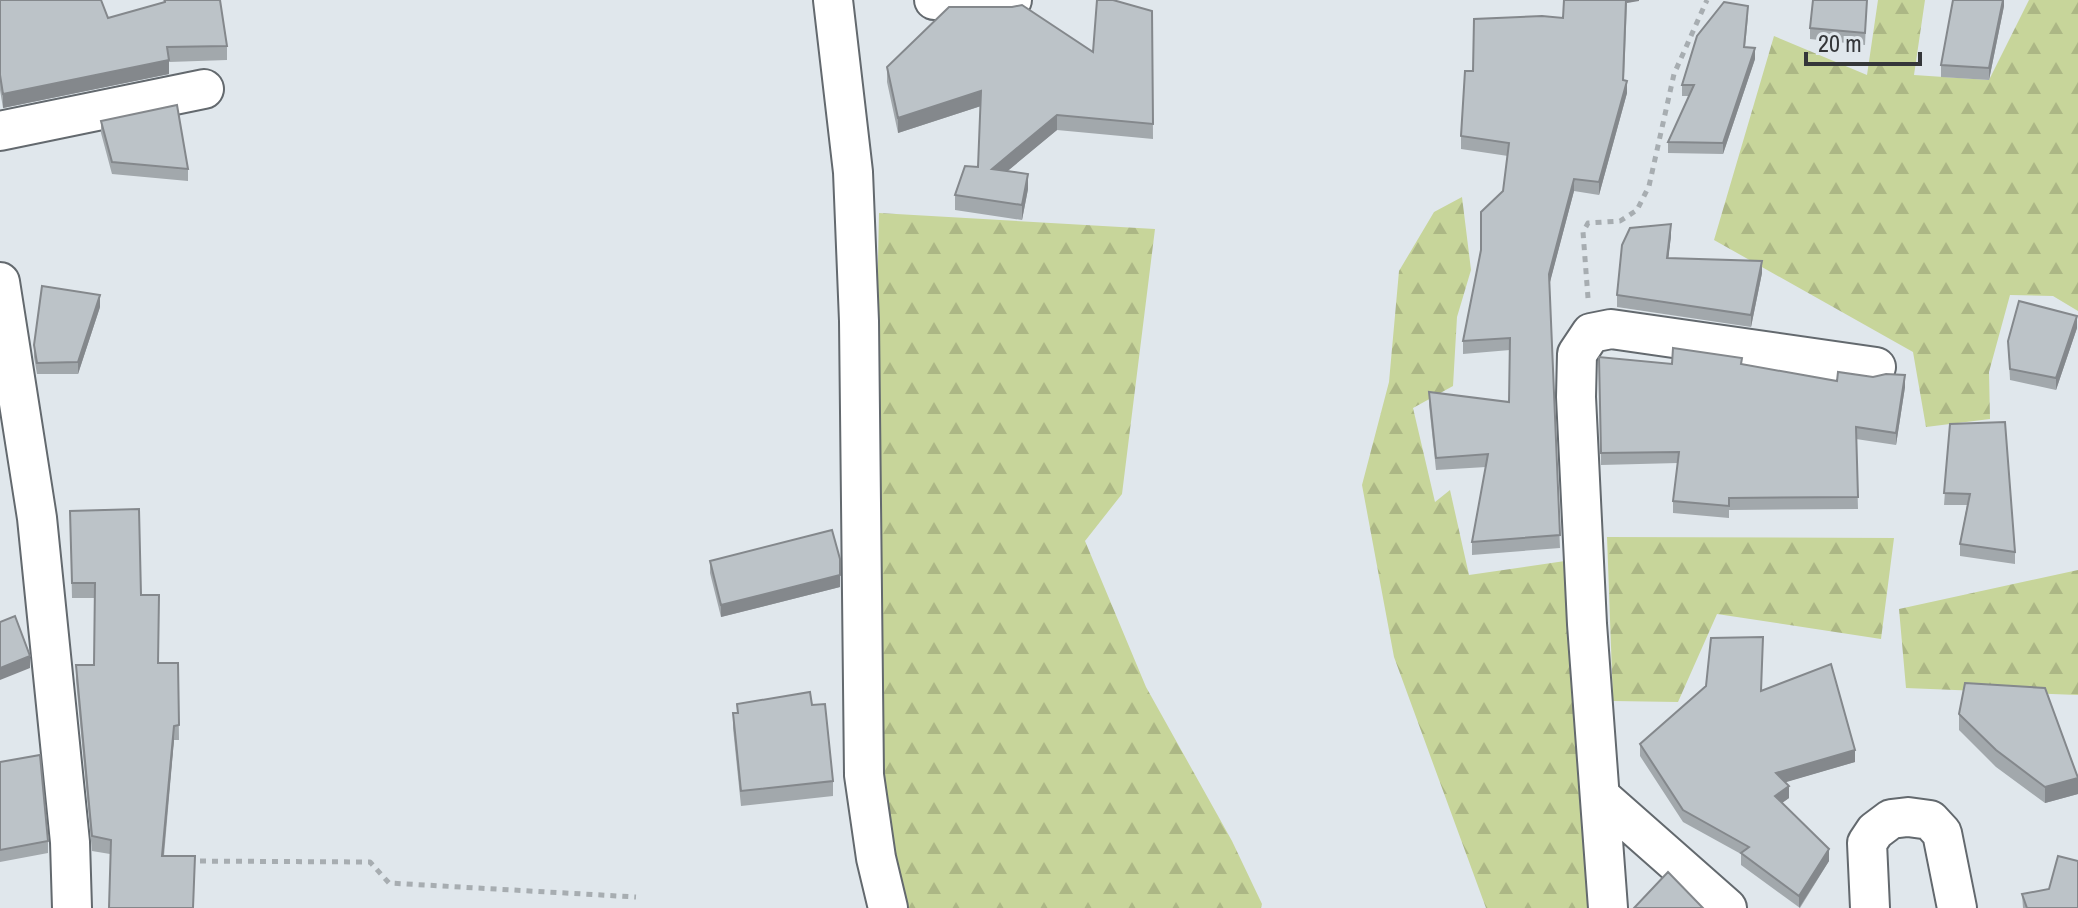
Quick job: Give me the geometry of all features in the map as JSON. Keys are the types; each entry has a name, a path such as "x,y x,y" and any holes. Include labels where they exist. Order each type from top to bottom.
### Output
{"street":[{"path":"833,0 853,172 858,291 864,775 876,858 888,908"},
{"path":"934,0 1012,0"},
{"path":"0,131 204,89"},
{"path":"0,282 11,423 37,518 70,842 72,908"},
{"path":"1608,908 1587,624 1576,397 1577,354 1591,333 1611,329 1876,367"},
{"path":"1600,796 1727,908"},
{"path":"1870,908 1867,843 1875,831 1891,819 1908,817 1930,820 1942,833 1957,908"}],"path":[{"path":"1591,333 1583,232 1588,223 1620,221 1637,210 1649,186 1674,74 1707,0"},
{"path":"183,861 370,862 389,883 636,897"}],"green space":[{"path":"1878,0 1925,0 1914,75 1989,80 2029,0 2078,0 2078,311 2053,296 2010,295 1989,372 1990,419 1926,427 1913,352 1714,240 1774,36 1867,75"},
{"path":"1462,197 1471,270 1457,317 1453,386 1413,408 1435,502 1450,490 1469,575 1565,561 1613,908 1486,908 1394,657 1362,485 1389,382 1399,271 1434,212"},
{"path":"879,213 1155,229 1122,494 1085,541 1146,687 1232,841 1262,904 1261,908 901,908 869,813"},
{"path":"1607,537 1894,538 1881,639 1717,614 1678,702 1613,701"},
{"path":"2078,570 2078,695 1906,688 1899,609"}],"building":[{"path":"0,0 101,0 108,18 165,0 220,0 227,46 167,47 169,60 3,94"},
{"path":"1097,0 1113,0 1152,11 1153,124 1057,115 992,169 1028,174 1022,205 955,195 965,166 978,167 981,91 898,118 887,67 949,7 1022,5 1093,52"},
{"path":"1564,0 1626,0 1623,80 1627,81 1599,182 1574,179 1549,274 1560,535 1472,542 1488,454 1436,458 1429,392 1509,402 1510,338 1463,341 1481,250 1481,212 1503,191 1509,143 1461,136 1465,71 1473,71 1474,19 1563,18"},
{"path":"1813,0 1867,0 1865,33 1810,28"},
{"path":"1953,0 2003,0 1989,68 1941,65"},
{"path":"1724,2 1748,6 1744,47 1755,48 1723,143 1668,142 1694,85 1682,85 1697,36"},
{"path":"177,105 188,169 112,162 101,121"},
{"path":"1671,224 1667,258 1762,261 1751,315 1617,295 1622,245 1630,228"},
{"path":"42,286 100,295 78,362 37,363 34,345"},
{"path":"2019,301 2077,316 2056,378 2010,369 2008,341"},
{"path":"1673,348 1742,358 1741,364 1837,381 1838,372 1873,377 1905,375 1896,433 1856,427 1858,497 1729,498 1729,506 1673,501 1679,452 1601,453 1599,357 1672,364"},
{"path":"2005,422 2015,552 1960,544 1970,494 1944,493 1950,424"},
{"path":"139,509 141,595 159,595 158,663 178,663 179,725 174,726 162,856 195,856 193,908 109,908 111,840 92,836 76,665 94,665 95,583 72,583 70,511"},
{"path":"832,530 840,559 840,575 721,605 710,561"},
{"path":"15,616 30,656 0,668 0,622"},
{"path":"1763,637 1761,691 1831,664 1855,750 1776,773 1789,786 1775,796 1829,849 1799,896 1741,853 1749,847 1683,810 1640,744 1706,686 1711,638"},
{"path":"1965,683 2045,688 2078,778 2045,787 1996,750 1959,714"},
{"path":"810,692 812,705 825,704 833,781 741,791 733,713 738,713 737,704"},
{"path":"40,755 48,841 0,850 0,762"},
{"path":"2058,856 2078,861 2078,908 2027,908 2022,894 2049,889"},
{"path":"1668,872 1703,908 1634,908"}]}
